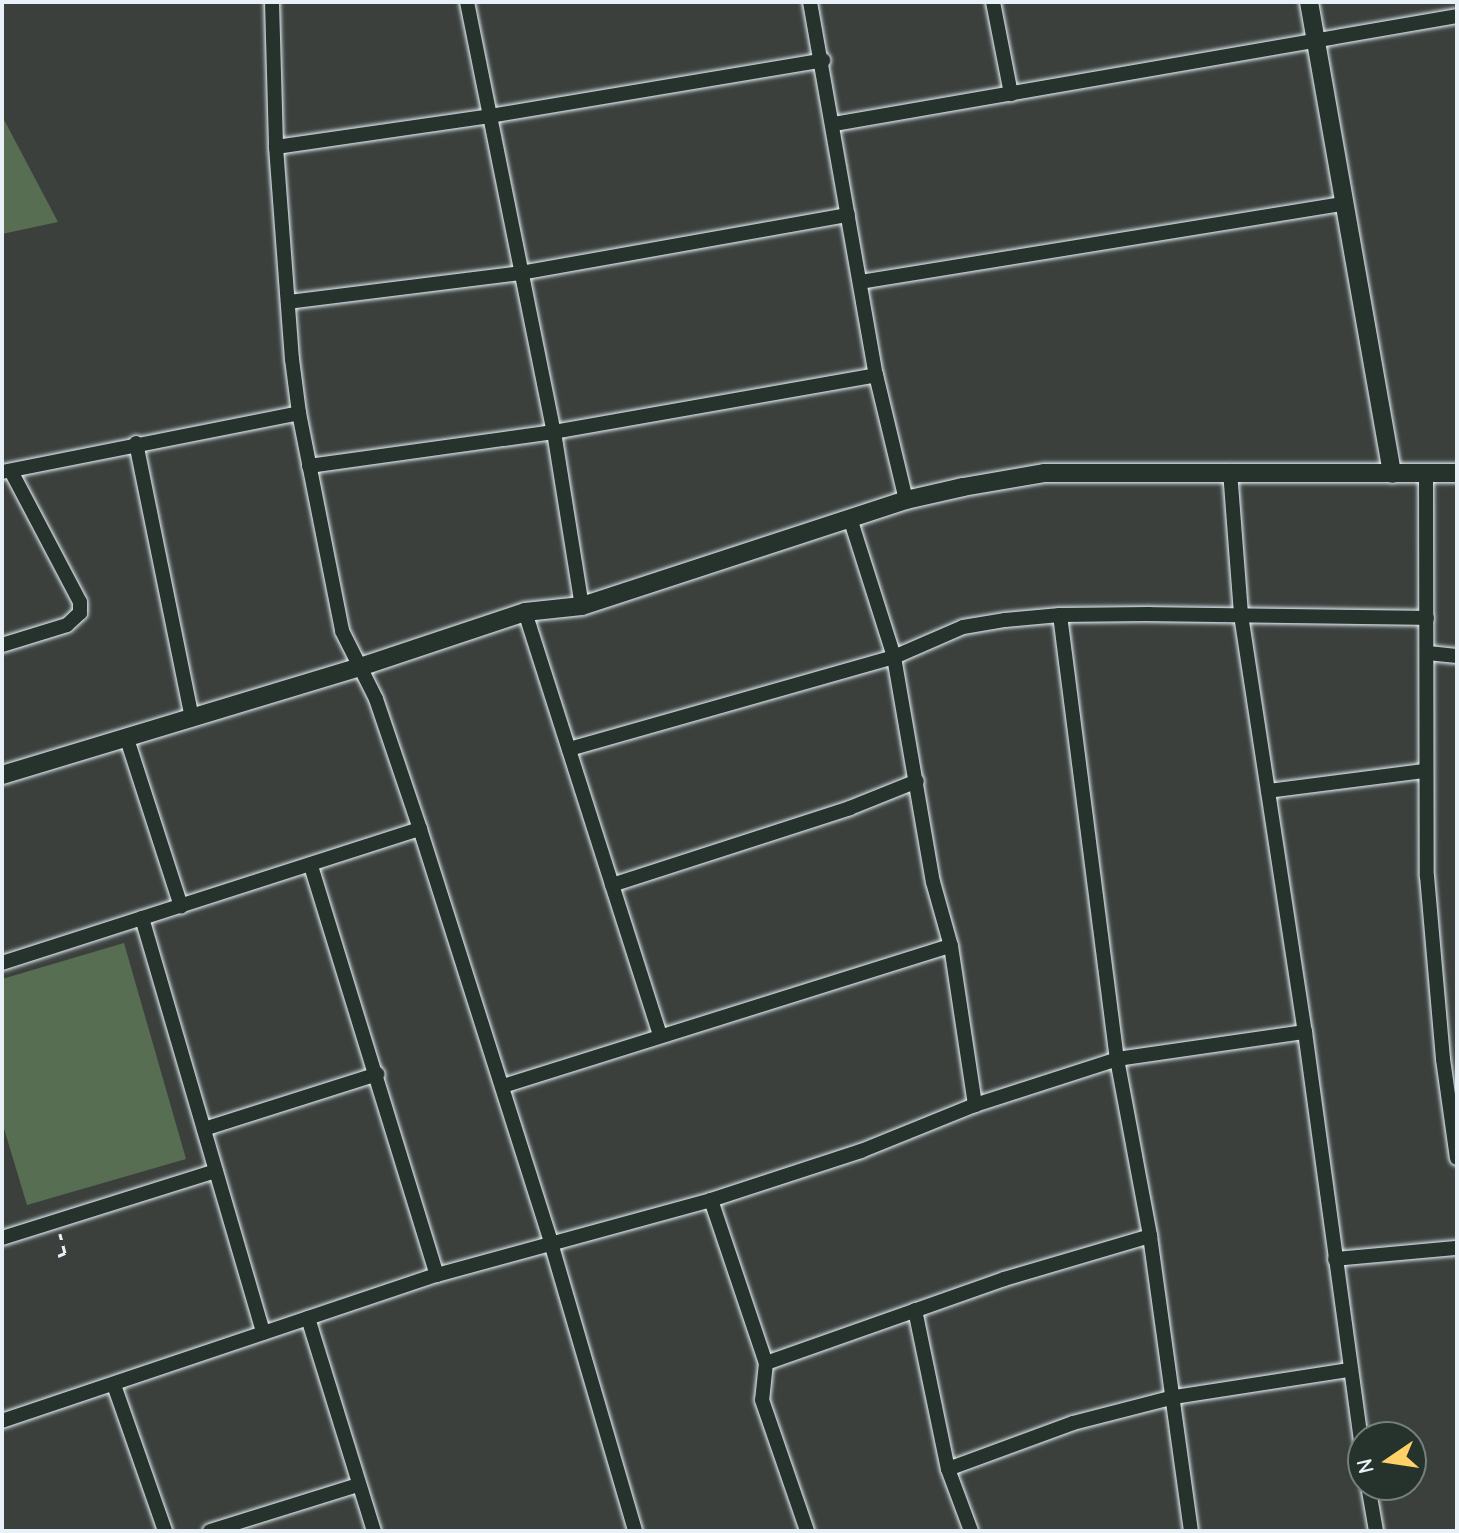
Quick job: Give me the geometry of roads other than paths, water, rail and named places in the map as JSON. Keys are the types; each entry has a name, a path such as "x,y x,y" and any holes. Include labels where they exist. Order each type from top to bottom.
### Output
{"street":[{"path":"272,2 276,147 299,413 342,631 376,699 420,829 503,1086 635,1531"},
{"path":"467,2 554,432 582,606"},
{"path":"810,2 823,60 876,375 906,500"},
{"path":"993,2 1011,94"},
{"path":"1309,2 1342,204 1392,474"},
{"path":"834,124 1316,43 1457,16"},
{"path":"276,147 490,116 823,60"},
{"path":"860,282 1342,204"},
{"path":"288,302 521,273 848,215"},
{"path":"309,466 554,432 876,375"},
{"path":"2,645 67,625 80,613 80,602 6,471 299,413"},
{"path":"136,443 192,719"},
{"path":"1230,471 1241,615 1305,1032 1358,1421"},
{"path":"2,775 360,667 525,612 582,606 906,500 1044,473 1457,473"},
{"path":"1426,474 1427,876 1450,1059 1457,1158"},
{"path":"850,518 894,657 933,882 951,946 975,1105"},
{"path":"525,612 660,1035"},
{"path":"1060,615 1117,1059 1150,1236 1191,1531"},
{"path":"569,749 894,657 963,627 1060,615 1427,618"},
{"path":"1428,653 1457,656"},
{"path":"127,739 181,906"},
{"path":"1268,791 1425,771"},
{"path":"612,885 850,808 917,781"},
{"path":"2,963 420,829"},
{"path":"311,866 437,1275"},
{"path":"142,918 263,1333"},
{"path":"503,1086 951,946"},
{"path":"2,1421 437,1275 711,1200 861,1151 975,1105 1117,1059 1305,1032"},
{"path":"204,1129 377,1074"},
{"path":"2,1238 216,1171"},
{"path":"711,1200 766,1363 762,1400 807,1531"},
{"path":"766,1363 1004,1279 1150,1236"},
{"path":"1335,1259 1457,1248"},
{"path":"915,1310 948,1469 971,1531"},
{"path":"308,1318 374,1531"},
{"path":"948,1469 1073,1423 1174,1397 1349,1370"},
{"path":"114,1385 165,1531"},
{"path":"210,1531 358,1485"},
{"path":"1371,1501 1376,1531"}]}
